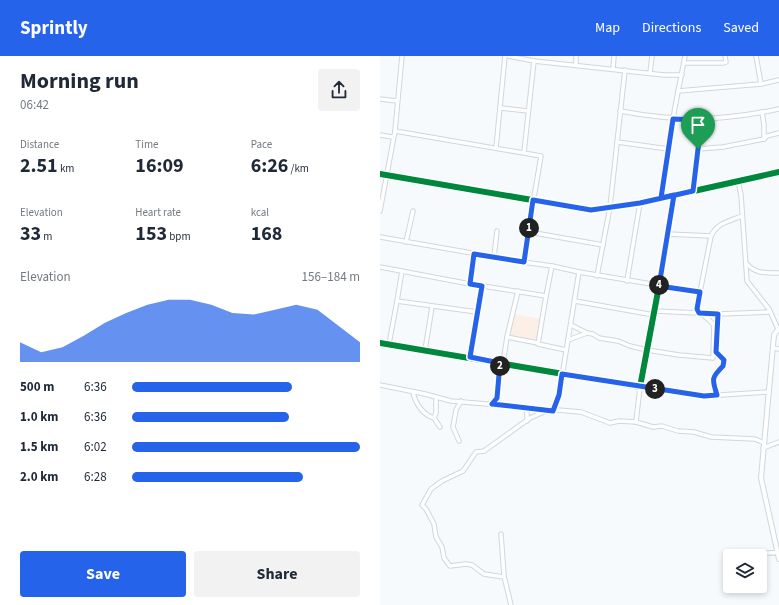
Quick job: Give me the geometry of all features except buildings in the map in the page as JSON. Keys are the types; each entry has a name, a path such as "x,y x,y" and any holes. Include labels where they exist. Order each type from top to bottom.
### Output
{"street":[{"path":"380,211 394,131 402,56"},
{"path":"496,148 507,56 534,61 682,75"},
{"path":"576,56 576,65"},
{"path":"613,69 614,56"},
{"path":"650,73 652,56"},
{"path":"661,198 673,119 686,56"},
{"path":"685,63 723,63 726,62 726,56"},
{"path":"756,56 761,84"},
{"path":"524,152 534,61"},
{"path":"597,276 610,207 625,70"},
{"path":"678,91 761,84 779,80"},
{"path":"380,99 397,102"},
{"path":"500,108 528,111"},
{"path":"620,111 673,119 702,120 779,109"},
{"path":"762,112 764,139"},
{"path":"693,191 702,120"},
{"path":"764,129 773,134 779,134"},
{"path":"394,131 541,156 524,262"},
{"path":"698,149 723,147 764,139 773,134"},
{"path":"380,136 392,137"},
{"path":"617,142 669,149"},
{"path":"380,174 591,210 640,203 779,172"},
{"path":"738,181 741,195 747,281 770,312 779,329 774,335 761,478 778,546 779,559"},
{"path":"636,422 640,387 674,195"},
{"path":"627,281 640,203"},
{"path":"406,242 414,211"},
{"path":"571,325 599,338 618,341 630,346 647,350 713,358 714,326 709,319 699,313 697,309 711,236 718,225 742,216"},
{"path":"494,257 497,230"},
{"path":"529,232 603,245"},
{"path":"667,234 711,236"},
{"path":"380,237 552,266 597,276 700,292"},
{"path":"470,284 474,254"},
{"path":"746,264 758,272 779,273"},
{"path":"538,343 552,266"},
{"path":"380,267 470,284 546,296"},
{"path":"389,344 402,271"},
{"path":"504,577 484,574 472,565 466,564 450,566 444,558 442,547 436,537 434,524 426,509 422,505 431,489 442,481 464,471 476,452 484,451 527,421 551,410 559,395 580,272"},
{"path":"470,357 482,286"},
{"path":"492,404 497,398 507,337 518,291"},
{"path":"397,300 432,307 477,312"},
{"path":"575,301 654,313 718,314 770,312"},
{"path":"425,350 432,307"},
{"path":"717,395 713,378 714,374 723,366 724,360 716,352 718,314"},
{"path":"568,340 587,333"},
{"path":"507,337 566,350"},
{"path":"380,343 470,357 640,387 704,396 768,392"},
{"path":"773,348 779,349"},
{"path":"380,386 461,401 581,412 610,423 618,421 636,422 653,427 662,426 678,431 694,432 711,436 756,439 764,446"},
{"path":"413,392 419,408 434,418 440,427"},
{"path":"434,418 436,413 436,397"},
{"path":"497,398 501,404"},
{"path":"459,441 453,427 456,410 461,401"},
{"path":"525,407 528,414 527,421"},
{"path":"764,446 779,442"},
{"path":"501,534 504,577 511,605"},
{"path":"767,554 778,552"}],"shaded area":[{"path":"513,314 541,319 538,343 508,337"}],"cycle path":[{"path":"380,174 591,210 640,203 779,172"},
{"path":"380,343 640,387 674,195"}],"route":[{"path":"698,149 693,191 661,198 640,203 591,210 533,200 524,262 474,254 470,284 482,286 470,357 500,363 497,398 492,404 520,406 553,411 559,395 562,374 704,396 717,395 713,378 714,374 723,366 724,360 716,352 716,328 718,314 699,313 697,309 700,292 659,286 667,234 674,195 661,198 673,119 702,120 698,149"}]}
